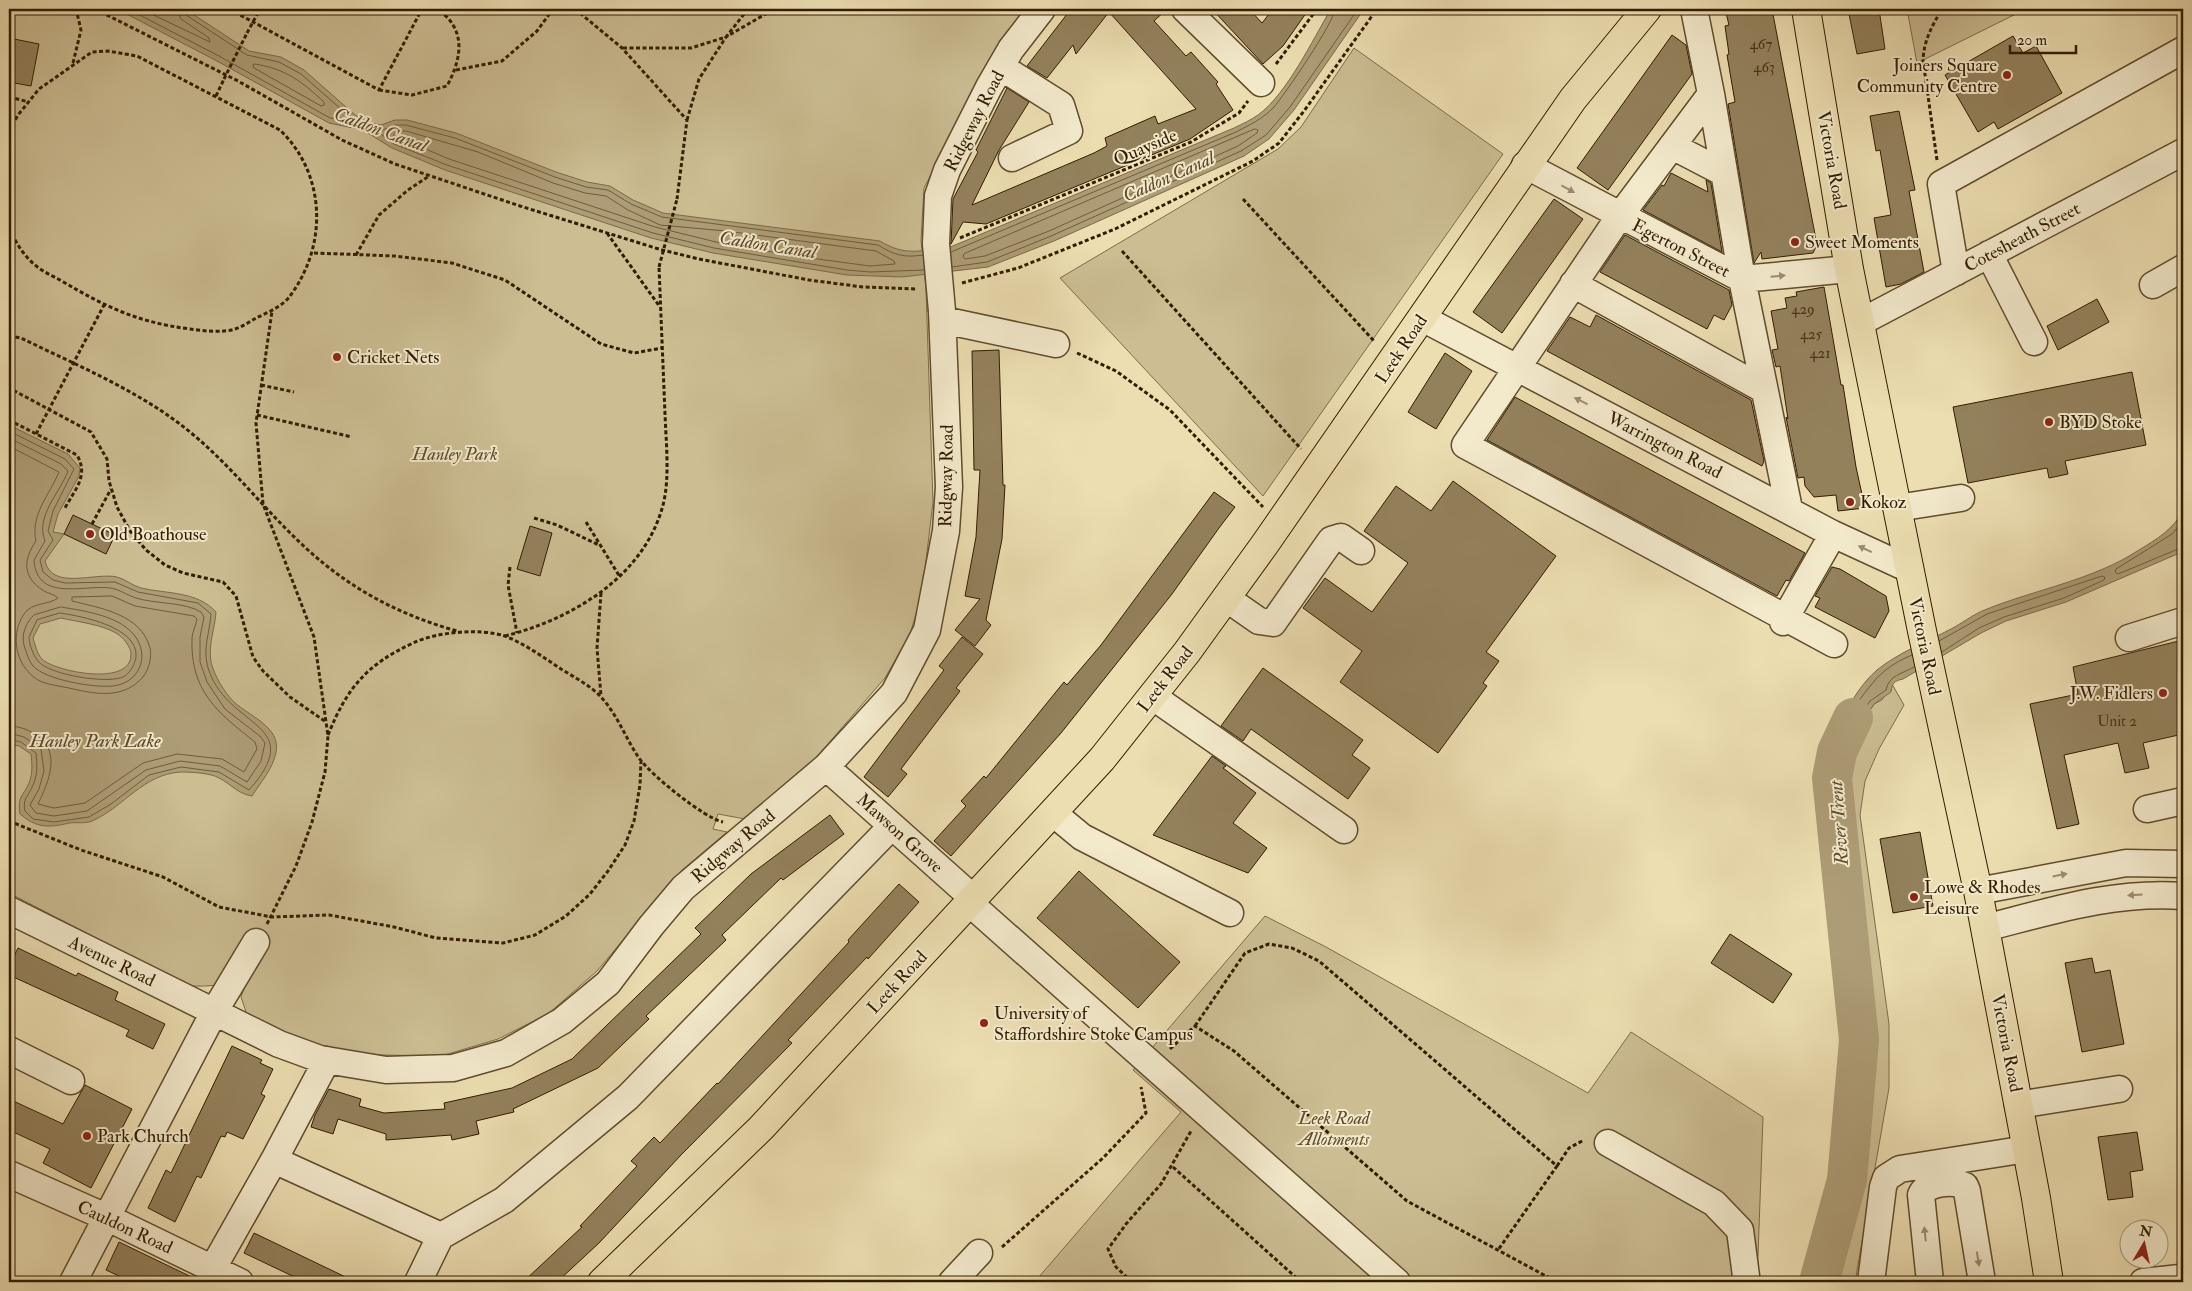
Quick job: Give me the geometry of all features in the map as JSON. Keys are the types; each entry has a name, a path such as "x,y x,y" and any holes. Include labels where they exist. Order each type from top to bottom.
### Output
{"main road":[{"name":"Leek Road","path":"602,1282 761,1128 1102,759 1226,598 1279,524 1422,318 1525,165 1573,99 1648,9"},
{"name":"Victoria Road","path":"1806,9 1849,269 1922,632 1978,891 2027,1149 2049,1282"}],"street":[{"name":"Ridgeway Road","path":"943,316 936,244 938,196 944,179 1011,49 1042,9"},
{"path":"1184,9 1261,84"},
{"path":"1694,9 1711,94 1742,279 1788,509"},
{"path":"1956,272 1941,184 2183,50"},
{"path":"1001,67 1061,105 1069,131 1012,158"},
{"path":"1711,94 1619,217 1516,367 1466,445 1784,619 1834,644"},
{"path":"1672,146 1724,174"},
{"name":"Cotesheath Street","path":"1861,322 2183,152"},
{"name":"Egerton Street","path":"1525,165 1619,217 1742,279 1849,269"},
{"path":"1990,254 2034,342"},
{"path":"2154,284 2183,268"},
{"path":"1573,284 1763,388"},
{"path":"943,316 1056,344"},
{"name":"Ridgway Road","path":"214,1012 279,1044 327,1060 386,1070 454,1068 506,1053 562,1021 608,983 683,888 826,768 894,693 927,630 941,560 949,503 943,316"},
{"name":"Warrington Road","path":"1422,318 1833,534 1909,569"},
{"path":"1897,508 1961,498"},
{"path":"1784,619 1833,534"},
{"path":"1226,598 1260,621 1273,622 1331,540 1341,537 1361,551"},
{"path":"2129,638 2183,620"},
{"path":"1152,696 1344,830"},
{"name":"Mawson Grove","path":"826,768 974,899 974,907 1152,1067 1397,1282"},
{"path":"2147,809 2183,801"},
{"path":"1053,813 1082,837 1230,913"},
{"path":"418,1282 440,1237 504,1200 628,1098 892,826"},
{"path":"1978,891 2126,863 2183,864"},
{"path":"1985,928 2108,897 2155,894 2183,896"},
{"name":"Avenue Road","path":"9,910 214,1012"},
{"path":"73,1282 214,1012 256,942"},
{"path":"9,1050 71,1081"},
{"path":"213,1268 274,1160 327,1060"},
{"path":"2018,1105 2119,1089"},
{"path":"1608,1143 1714,1203 1740,1230 1746,1276 1744,1282"},
{"path":"1871,1282 1883,1187 1892,1172 1900,1169 2027,1149"},
{"path":"274,1160 440,1237"},
{"name":"Cauldon Road","path":"9,1174 108,1218 240,1282"},
{"path":"1930,1282 1921,1195 1926,1188 1931,1186 1959,1183 1965,1186 1967,1191 1982,1282"},
{"path":"952,1282 990,1251"},
{"path":"2143,1282 2180,1278"}],"path":[{"path":"73,64 81,30 76,9"},
{"path":"95,9 238,81 342,140 395,164 429,176 606,233 690,257 809,280 863,287 921,289"},
{"path":"229,9 379,90 412,95 433,91 446,86 456,70 459,33 447,15 437,9"},
{"path":"216,96 260,9"},
{"path":"379,90 422,9"},
{"path":"456,70 502,61 537,32 553,9"},
{"path":"574,9 622,48 687,120"},
{"path":"328,736 338,710 349,691 381,661 428,635 460,632 504,636 548,623 601,592 620,577 632,564 654,532 663,504 666,438 659,267 677,199 687,120 700,79 726,37 748,9"},
{"path":"622,48 691,48 726,37 774,9"},
{"name":"Quayside","path":"936,244 947,243 992,226 1191,142 1239,113 1318,9"},
{"path":"953,284 1018,268 1115,229 1253,161 1279,143 1377,9"},
{"path":"1935,145 1923,60 1924,47 1929,30 1942,9"},
{"path":"9,131 18,115 39,89 92,52 108,51 137,56 280,130 295,144 313,180 317,216 314,253 290,297 272,310 235,329 206,331 165,326 124,315 104,305 34,265 17,246 9,227"},
{"path":"9,98 30,102"},
{"path":"356,255 379,215 408,190 429,176"},
{"path":"1244,199 1392,361"},
{"path":"606,233 661,307"},
{"path":"1122,251 1318,468"},
{"path":"314,253 395,256 452,263 505,280 601,344 634,353 662,348"},
{"path":"36,434 104,305"},
{"path":"272,310 257,414 263,504 314,637 328,736 325,772 312,822 296,866 272,917"},
{"path":"9,336 21,338 115,384 167,414 191,433 308,551 360,590 399,612 460,632"},
{"path":"1056,344 1116,371 1170,410 1279,524"},
{"path":"261,385 294,392"},
{"path":"9,386 92,432 107,459 117,507 130,531 146,550 165,565 183,573 223,582 236,596 253,657 263,671 290,697 326,722"},
{"path":"257,414 352,437"},
{"path":"9,420 77,455 83,465 81,479 65,508"},
{"path":"92,524 112,488"},
{"path":"534,518 557,525 601,546"},
{"path":"586,522 620,577"},
{"path":"510,567 508,585 517,633"},
{"path":"601,592 597,648 601,697"},
{"path":"504,636 530,648 601,697 640,760 672,790 714,820 756,828"},
{"path":"9,821 80,850 163,877 219,907 272,917 329,915 394,927 436,938 503,942 535,935 566,916 590,894 625,845 634,820 640,785 640,760"},
{"path":"990,1251 1104,1158 1146,1113 1141,1085 1152,1067 1195,1026 1245,953 1269,944 1292,948 1319,961 1557,1166"},
{"path":"1195,1026 1234,1050 1407,1201 1557,1282"},
{"path":"1132,1282 1116,1268 1108,1250 1173,1167 1202,1110"},
{"path":"1498,1250 1569,1148 1586,1139 1608,1143"},
{"path":"1173,1167 1301,1282"}],"green space":[{"name":"Hanley Park","path":"9,9 1023,9 982,76 924,188 921,240 926,289 933,502 922,594 910,634 885,678 814,760 745,819 718,814 713,829 727,832 682,870 597,971 548,1014 498,1039 441,1056 380,1055 329,1050 280,1032 247,1015 241,997 246,983 189,986 9,893"},
{"path":"1907,9 2026,9 1917,63"},
{"path":"1354,48 1503,154 1263,496 1060,278 1278,149 1301,127"},
{"path":"1892,684 1904,705 1879,749 1865,781 1860,815 1889,1024 1889,1088 1855,1282 1830,1282 1852,1191 1868,1069 1868,1033 1856,955 1847,862 1847,758 1858,729 1874,704 1882,700"},
{"name":"Leek Road Allotments","path":"1265,916 1326,947 1588,1093 1631,1032 1763,1117 1758,1256 1754,1282 1043,1282 1038,1278 1181,1112 1133,1070"}],"water":[{"name":"Caldon Canal","path":"117,9 185,9 249,51 281,57 304,70 355,115 369,123 381,125 395,120 407,120 456,133 556,172 587,182 610,186 633,200 663,213 880,241 898,249 913,251 948,248 1249,120 1269,106 1279,94 1299,65 1331,9 1364,9 1294,110 1269,139 1244,156 1054,241 988,267 902,277 847,275 713,253 651,238 445,170 392,148 363,130 329,123 217,61"},
{"name":"Hanley Park Lake","path":"9,425 68,454 80,468 79,476 58,514 53,532 64,534 45,561 49,570 65,578 117,577 141,588 181,594 200,600 208,605 216,612 210,655 212,667 217,678 234,702 269,729 274,736 276,752 266,776 252,796 239,791 215,776 181,772 168,774 145,785 114,808 92,821 43,826 26,819 20,814 20,800 31,776 31,754 19,746 9,744","holes":["61,618 103,627 119,635 131,651 128,664 119,671 106,674 75,672 49,664 37,652 33,638 40,624"]},
{"path":"2183,510 2182,552 2066,602 2006,621 1981,633 1896,682 1893,684 1891,692 1874,704 1858,729 1847,758 1823,777 1830,749 1849,705 1867,680 1885,664 1902,653 1952,629 1982,611 2084,577 2121,560 2164,533 2175,523"}],"building":[{"path":"1071,9 1167,9 1154,21 1186,56 1191,52 1218,82 1216,84 1233,110 1190,139 986,224 963,222 951,244 953,199 978,152 976,150 1007,88 1029,102 999,150 972,205 1094,153 1107,146 1105,138 1155,116 1158,124 1196,109 1109,12 1076,54 1073,45 1047,78 1027,66"},
{"path":"1212,9 1249,9 1262,23 1273,9 1309,9 1283,46 1263,64"},
{"path":"1725,9 1772,9 1817,245 1813,253 1762,259 1761,252 1754,263 1728,104 1735,102 1727,55 1729,54 1725,26 1729,25"},
{"path":"1848,9 1879,9 1885,49 1857,54"},
{"path":"1672,35 1686,45 1692,74 1608,190 1577,168"},
{"name":"Joiners Square Community Centre","path":"2013,36 2023,53 2036,46 2062,93 1998,129 1994,122 1978,132 1945,75"},
{"path":"9,38 39,44 31,86 9,82"},
{"path":"1899,111 1915,190 1909,191 1924,272 1901,284 1886,287 1874,218 1891,215 1880,150 1876,151 1870,116"},
{"path":"1671,173 1708,192 1706,180 1711,183 1722,252 1643,210 1662,185 1664,186"},
{"path":"1554,199 1583,219 1502,333 1473,312"},
{"path":"1625,235 1729,290 1732,305 1724,320 1714,315 1707,329 1600,272"},
{"path":"1824,287 1865,508 1838,511 1836,495 1814,497 1805,486 1804,477 1798,478 1786,417 1788,419 1780,366 1776,367 1772,350 1778,349 1771,311 1787,308 1785,298 1797,296 1796,292"},
{"path":"2097,299 2109,322 2058,350 2047,326"},
{"path":"1596,315 1751,400 1764,461 1762,466 1547,351 1570,317 1590,327"},
{"path":"999,350 1003,485 1005,485 1002,539 986,620 991,625 975,646 955,630 980,599 965,596 976,537 980,470 974,470 972,351"},
{"path":"1445,353 1472,371 1436,429 1408,412"},
{"name":"BYD Stoke","path":"2132,372 2146,445 2065,461 2068,474 2049,478 2047,468 1968,483 1953,407"},
{"path":"1515,397 1805,553 1789,581 1786,580 1777,596 1487,440"},
{"path":"1453,481 1556,556 1486,652 1499,661 1483,683 1487,686 1438,753 1340,682 1362,651 1303,608 1325,578 1372,612 1408,563 1364,531 1396,486 1431,511"},
{"path":"1214,492 1235,507 1172,594 1061,733 951,856 934,841 966,806 961,801 984,776 986,778 1064,682 1067,685 1101,645"},
{"name":"Old Boathouse","path":"73,515 115,535 106,554 64,534"},
{"path":"530,526 552,533 540,576 517,569"},
{"path":"1832,567 1840,569 1886,596 1889,611 1875,638 1815,607 1820,598 1815,596"},
{"path":"962,637 983,654 956,688 960,691 901,769 907,774 888,797 864,777 944,670 939,666"},
{"path":"2183,640 2183,734 2143,743 2149,768 2125,773 2118,743 2064,755 2079,824 2057,829 2030,704 2078,694 2073,667"},
{"path":"1263,668 1363,740 1352,755 1370,768 1348,799 1251,729 1243,741 1221,726"},
{"path":"1212,756 1226,766 1223,768 1256,793 1233,823 1267,848 1248,873 1153,835"},
{"path":"830,815 844,834 783,880 781,878 722,935 726,940 646,1016 649,1019 598,1068 513,1109 514,1112 476,1121 479,1134 452,1140 451,1135 386,1140 386,1134 338,1119 333,1134 311,1127 315,1115 329,1089 361,1099 359,1106 384,1113 445,1109 444,1103 512,1088 572,1059 701,934 695,928 751,874"},
{"path":"1920,832 1933,906 1893,913 1880,839"},
{"path":"1079,871 1180,962 1138,1008 1037,918"},
{"path":"899,884 919,902 868,959 867,957 788,1040 792,1043 681,1155 599,1243 557,1282 523,1282 582,1227 580,1226 637,1166 631,1161 654,1137 660,1143 718,1084 849,942 848,940"},
{"path":"1730,934 1792,974 1773,1003 1711,963"},
{"path":"18,948 76,976 78,973 118,992 115,1000 165,1024 153,1049 126,1036 129,1030 9,975 9,966"},
{"path":"2092,958 2095,973 2110,970 2124,1044 2082,1052 2065,963"},
{"path":"232,1046 262,1060 260,1063 273,1069 261,1094 265,1096 243,1139 227,1132 225,1137 221,1136 201,1178 197,1176 175,1222 148,1208 166,1170 171,1173"},
{"name":"Park Church","path":"85,1085 132,1109 91,1188 43,1163 50,1149 9,1130 9,1099 63,1124"},
{"path":"2137,1132 2143,1170 2130,1172 2133,1197 2108,1200 2098,1137"},
{"path":"254,1233 356,1282 305,1282 244,1253"},
{"path":"119,1242 202,1282 132,1282 106,1270"}],"waterway":[{"name":"River Trent","path":"1819,1282 1847,1180 1859,1040 1832,778 1837,752 1853,718"}],"place":[{"name":"Joiners Square Community Centre","path":"2007,75"},
{"name":"Sweet Moments","path":"1795,242"},
{"name":"Cricket Nets","path":"337,357"},
{"name":"BYD Stoke","path":"2049,422"},
{"name":"Kokoz","path":"1850,502"},
{"name":"Old Boathouse","path":"90,534"},
{"name":"J.W. Fidlers","path":"2163,693"},
{"name":"Lowe & Rhodes Leisure","path":"1914,897"},
{"name":"University of Staffordshire Stoke Campus","path":"984,1023"},
{"name":"Park Church","path":"87,1136"}]}
